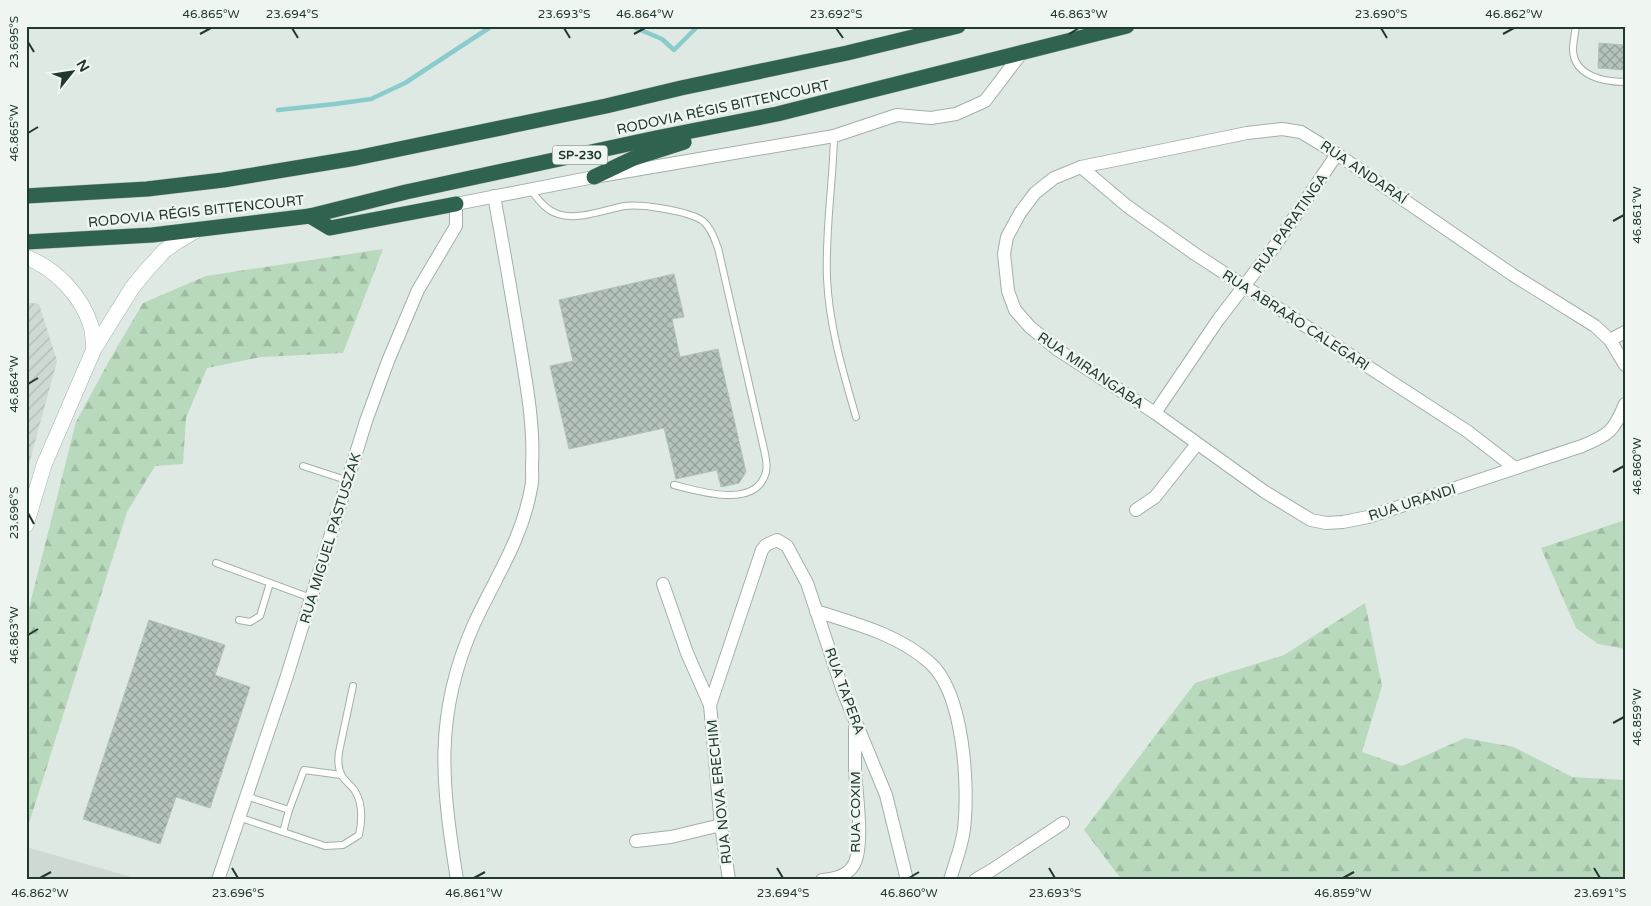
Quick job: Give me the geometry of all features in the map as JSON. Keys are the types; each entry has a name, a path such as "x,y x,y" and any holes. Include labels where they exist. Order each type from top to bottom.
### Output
{"highway":[{"name":"RODOVIA RÉGIS BITTENCOURT","path":"26,196 147,188 223,180 356,158 606,106 846,53 958,26"},
{"name":"RODOVIA RÉGIS BITTENCOURT","path":"26,242 84,240 195,231 310,216 406,192 656,138 778,114 1127,26"},
{"path":"594,177 634,158 664,147 719,134 778,114"},
{"path":"310,216 330,228 456,204"}],"main road":[{"path":"26,524 44,465 94,349 144,272 164,251 195,231"},
{"path":"26,257 51,270 68,287 82,307 90,325 94,349"}],"street":[{"path":"456,204 594,177 834,136 897,115 931,118 956,114 985,101 1023,51"},
{"name":"RUA ANDARAÍ","path":"1081,167 1265,130 1282,129 1301,132 1337,154 1513,274 1595,326 1610,340"},
{"name":"RUA PARATINGA","path":"1155,413 1218,320 1274,247 1337,154"},
{"name":"RUA ABRAÃO CALEGARI","path":"1081,167 1127,206 1195,254 1466,431 1515,468"},
{"name":"RUA MIRANGABA","path":"1081,167 1054,178 1034,193 1007,237 1004,254 1008,291 1015,310 1030,327 1058,350 1155,413 1197,444"},
{"path":"457,880 444,779 444,746 448,707 460,658 524,521 532,486 533,448 530,400 494,196"},
{"name":"RUA MIGUEL PASTUSZAK","path":"218,880 283,688 366,421 388,361 418,290 456,226 456,204"},
{"path":"1625,332 1610,340 1625,365"},
{"name":"RUA URANDI","path":"1197,444 1264,492 1311,520 1326,523 1344,522 1368,517 1604,437 1617,423 1625,404"},
{"path":"1136,510 1155,497 1197,444"},
{"name":"RUA TAPERA","path":"758,562 766,545 777,540 782,542 787,546 807,583 855,723 886,795 907,880"},
{"name":"RUA NOVA ERECHIM","path":"710,705 758,562"},
{"name":"RUA NOVA ERECHIM","path":"664,584 687,653 710,705 721,825 729,880"},
{"path":"816,611 888,635 930,663 945,683 953,703 960,730 966,785 964,830 950,880"},
{"name":"RUA COXIM","path":"822,880 832,879 846,872 853,866 858,853 855,723"},
{"path":"975,880 1063,823"},
{"path":"636,841 671,836 721,825"}],"lane":[{"path":"1576,26 1573,50 1576,63 1583,72 1594,77 1625,82"},
{"path":"834,136 827,247 827,279 836,345 856,417"},
{"path":"530,189 547,209 559,215 573,216 625,206 644,206 690,215 703,222 712,232 720,256 763,445 767,463 766,472 761,483 740,495 710,493 674,484"},
{"path":"303,466 348,481"},
{"path":"216,563 312,598"},
{"path":"239,620 250,622 260,616 270,583"},
{"path":"238,817 325,846 343,846 359,835 362,820 360,803 355,792 341,775 338,761 353,686"},
{"path":"283,832 288,810 304,770 341,775"},
{"path":"246,796 288,810"}],"shaded area":[{"path":"26,302 39,304 57,361 26,475"},
{"path":"26,847 142,880 26,880"}],"green space":[{"path":"383,249 343,353 261,357 207,368 186,418 183,464 155,466 127,512 26,833 26,620 76,422 143,303 206,276"},
{"path":"1625,520 1625,649 1598,644 1576,628 1541,548"},
{"path":"1365,603 1382,686 1362,752 1402,766 1465,738 1514,747 1572,777 1625,780 1625,880 1122,880 1084,830 1195,683 1284,655"}],"building":[{"path":"1599,43 1625,45 1625,70 1598,68"},
{"path":"674,274 684,317 672,319 680,357 718,349 746,472 739,483 721,487 717,470 676,479 664,428 569,449 550,366 573,361 559,300"},
{"path":"149,620 225,645 215,675 250,687 210,808 176,797 160,844 83,819"}],"waterway":[{"path":"278,110 371,99 405,83 492,26"},
{"path":"631,26 662,39 674,50 698,26"}]}
